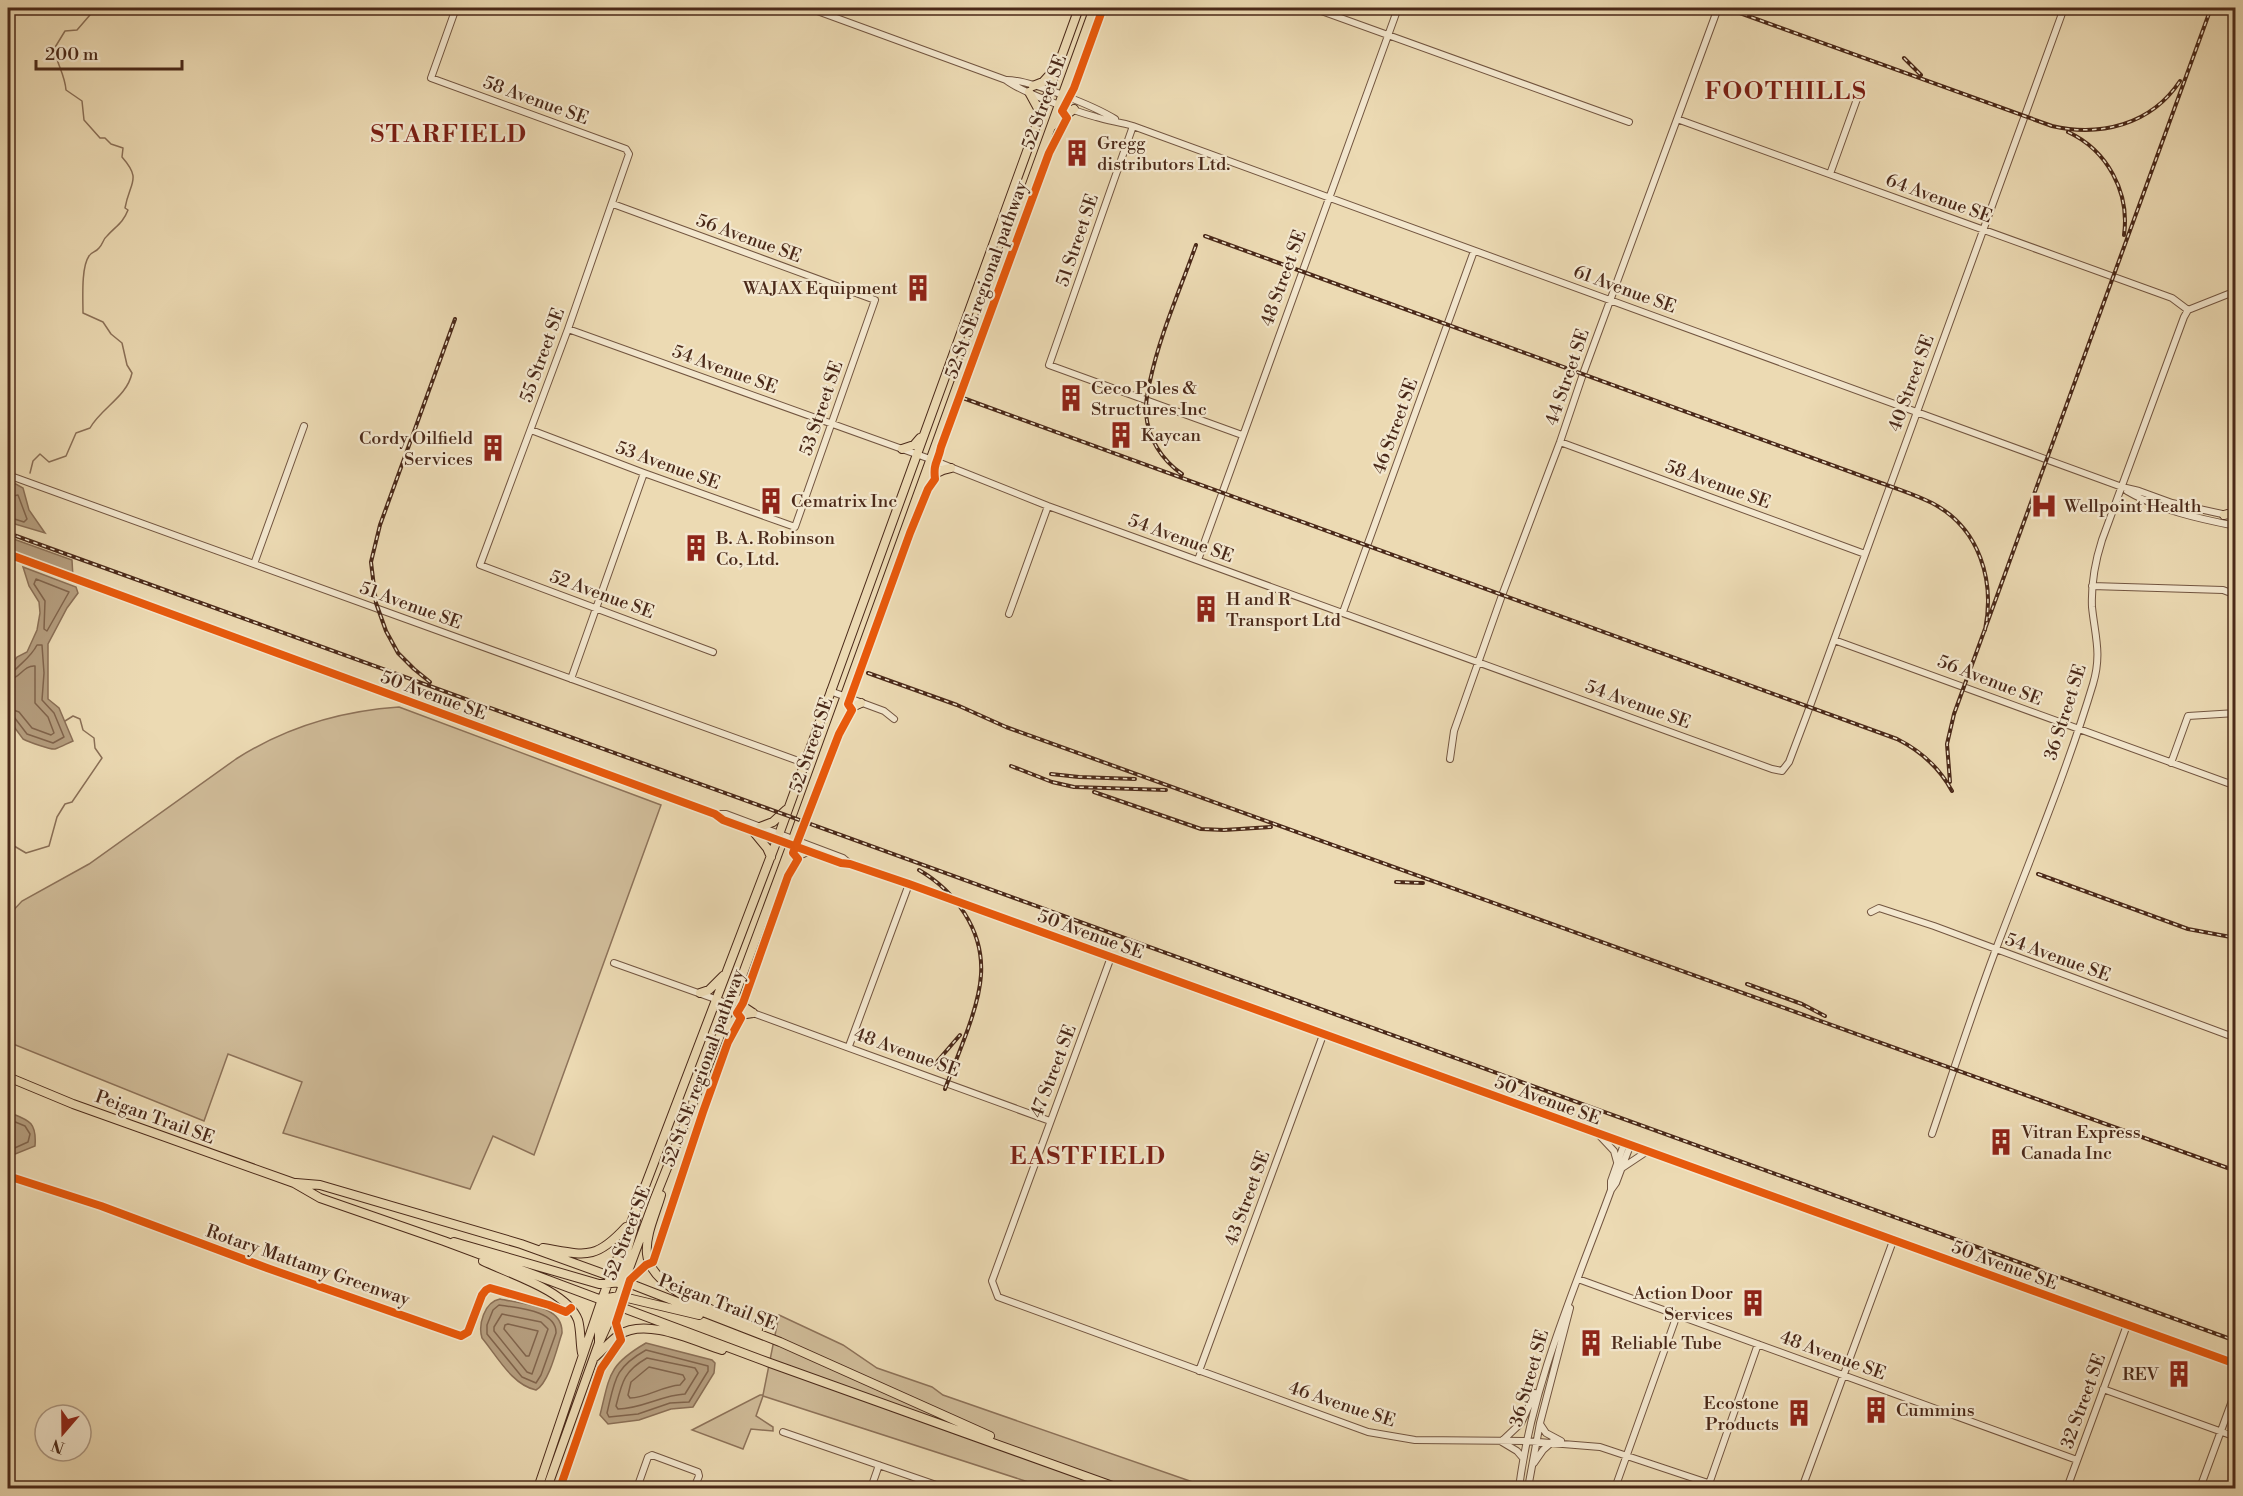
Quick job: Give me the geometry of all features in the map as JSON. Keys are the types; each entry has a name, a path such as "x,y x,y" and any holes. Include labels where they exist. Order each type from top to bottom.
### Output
{"main road":[{"name":"52 Street SE","path":"538,1488 582,1355 612,1299 629,1224 718,1000 771,857 1079,8"},
{"name":"52 Street SE","path":"612,1299 615,1282 669,1166 732,1005 1094,8"},
{"path":"1041,114 1031,89 1043,82 1057,67"},
{"path":"1051,127 1074,109"},
{"path":"902,449 914,445 923,435"},
{"path":"920,487 934,473 941,469 951,468"},
{"path":"2224,515 2235,515"},
{"path":"833,726 850,708 861,703"},
{"path":"771,857 757,829 777,820 789,807"},
{"path":"780,874 796,856 808,851"},
{"path":"700,993 719,982 729,968"},
{"path":"735,996 741,1005 753,1013"},
{"path":"719,1038 739,1015 753,1013"},
{"name":"Peigan Trail SE","path":"8,1077 73,1104 294,1183 320,1198 464,1250 612,1299 770,1363 1118,1488"},
{"path":"669,1166 647,1247 649,1263 655,1275 680,1294 763,1331 780,1342"},
{"name":"Peigan Trail SE","path":"294,1183 320,1185 521,1244 615,1282 780,1342 998,1440 1016,1451"},
{"path":"444,1241 464,1243 599,1284 615,1282 637,1217 636,1209"},
{"path":"521,1244 577,1254 592,1253 605,1248 629,1224"},
{"path":"464,1250 478,1259 560,1297 571,1308 578,1320 582,1355"},
{"path":"547,1488 598,1343 599,1329 612,1299 709,1316"},
{"path":"593,1358 622,1333 637,1328 651,1328 770,1363"}],"street":[{"name":"58 Avenue SE","path":"456,8 431,78 626,149 629,154"},
{"name":"61 Avenue SE","path":"809,8 1006,80 1018,80 1031,89 1102,111 1118,121"},
{"path":"1313,8 1629,122"},
{"name":"48 Street SE","path":"1198,560 1398,8"},
{"name":"44 Street SE","path":"1450,759 1454,731 1718,8"},
{"name":"40 Street SE","path":"1785,769 2064,8"},
{"path":"1830,174 1857,99"},
{"name":"61 Avenue SE","path":"1061,100 1074,109 1098,118 1132,126 2122,488 2224,515"},
{"name":"64 Avenue SE","path":"1677,119 2172,298 2188,310"},
{"name":"51 Street SE","path":"1132,126 1049,365 1242,435"},
{"name":"55 Street SE","path":"480,565 568,329 629,154"},
{"name":"56 Avenue SE","path":"613,204 875,300"},
{"name":"46 Street SE","path":"1343,612 1474,251"},
{"path":"2188,310 2235,291"},
{"name":"53 Street SE","path":"795,527 875,300"},
{"name":"36 Street SE","path":"1932,1134 1996,950 2030,863 2094,682 2098,656 2098,641 2092,608 2095,561 2188,310"},
{"name":"54 Avenue SE","path":"568,329 930,459 1047,506 1772,769 1782,771 1785,769"},
{"path":"254,564 304,426"},
{"name":"53 Avenue SE","path":"531,430 795,527"},
{"name":"58 Avenue SE","path":"1560,442 1865,554"},
{"path":"570,679 644,473"},
{"name":"51 Avenue SE","path":"8,475 804,763"},
{"name":"61 Avenue SE","path":"2122,488 2137,497 2181,513 2235,526"},
{"path":"1009,614 1047,506"},
{"name":"50 Avenue SE","path":"8,554 715,814 726,814 778,837 843,858 850,864"},
{"name":"52 Avenue SE","path":"480,565 713,652"},
{"path":"2092,586 2223,590 2235,595"},
{"name":"56 Avenue SE","path":"1834,640 2235,786"},
{"path":"830,691 884,711 894,719"},
{"path":"2170,763 2188,716 2235,713"},
{"name":"50 Avenue SE","path":"792,842 808,851 841,863 909,884 2235,1364"},
{"path":"849,1046 909,884"},
{"name":"54 Avenue SE","path":"1871,912 1879,908 1934,926 2235,1038"},
{"name":"47 Street SE","path":"998,1297 992,1281 1111,957"},
{"path":"614,963 732,1005"},
{"name":"48 Avenue SE","path":"753,1013 1050,1121"},
{"name":"43 Street SE","path":"1199,1371 1323,1035"},
{"path":"1598,1134 1614,1151 1620,1165 1646,1152"},
{"name":"36 Street SE","path":"1519,1488 1526,1441 1545,1365 1611,1190 1616,1183 1627,1145"},
{"path":"1802,1488 1893,1241"},
{"name":"36 Street SE","path":"1528,1488 1540,1423 1578,1279"},
{"name":"48 Avenue SE","path":"1578,1279 2077,1460"},
{"name":"46 Avenue SE","path":"998,1297 1368,1432 1415,1440 1526,1441 1600,1446 1723,1488"},
{"path":"1615,1488 1677,1315"},
{"name":"32 Street SE","path":"2067,1488 2127,1325"},
{"path":"1709,1484 1758,1344"},
{"path":"1523,1458 1517,1451 1501,1441 1521,1423 1541,1382"},
{"path":"2103,1389 2235,1437"},
{"path":"2200,1488 2235,1390"},
{"path":"1540,1423 1546,1434 1565,1443"},
{"path":"783,1432 945,1488"},
{"path":"1532,1466 1552,1442"},
{"path":"637,1488 648,1457 652,1455 698,1472 699,1476 694,1488"},
{"path":"871,1488 879,1465"}],"shaded area":[{"path":"399,707 661,805 534,1155 493,1136 470,1189 283,1133 302,1082 228,1054 204,1121 8,1042 8,916 22,901 89,864 236,759 274,738 314,722 356,712"},
{"path":"779,1315 843,1345 877,1368 932,1387 943,1395 1210,1488 1047,1488 763,1396 756,1416 773,1427 773,1431 751,1429 743,1449 692,1430 763,1395"}],"water":[{"path":"14,483 23,488 29,510 45,533 8,522 9,494"},
{"path":"8,537 72,560 73,578 13,556 8,550"},
{"path":"23,567 76,587 78,593 67,608 48,644 48,699 59,708 73,741 55,749 23,739 9,720 8,670 17,657 27,652 37,630 40,613 39,602 29,586"},
{"path":"8,1112 21,1117 33,1126 35,1146 8,1157"},
{"path":"500,1299 539,1307 556,1316 560,1323 562,1333 552,1364 545,1380 536,1390 527,1387 512,1376 482,1338 481,1327 486,1309 494,1301"},
{"path":"646,1343 712,1360 715,1363 714,1373 693,1407 671,1409 639,1420 608,1424 600,1415 612,1372 624,1358"}],"waterway":[{"path":"30,473 33,461 40,454 49,462 66,456 76,433 90,428 100,414 125,389 132,373 127,365 122,343 111,334 103,322 83,313 86,261 126,214 128,210 125,208 133,181 132,171 122,157 123,148 111,144 105,138 100,138 84,120 82,101 66,90 54,49 65,31 77,30 96,8"},
{"path":"8,840 9,843 26,853 49,846 57,817 65,804 72,802 102,758 95,748 94,738 83,730 80,719 73,716 65,721"}],"railway":[{"path":"1632,8 1643,12"},
{"path":"1726,8 2052,126 2070,129 2088,130 2123,124 2155,108 2180,81"},
{"path":"1950,782 1947,744 1954,714 2211,8"},
{"path":"1904,58 1921,75"},
{"path":"2068,132 2094,150 2113,174 2123,203 2124,235"},
{"path":"1205,236 1932,503 1962,526 1980,558 1988,593 1985,630"},
{"path":"1182,474 1157,448 1147,423 1146,405 1159,346 1196,245"},
{"path":"430,682 398,653 386,631 376,603 371,562 380,525 455,319"},
{"path":"963,398 1897,739 1929,761 1952,791"},
{"path":"8,533 2236,1341"},
{"path":"868,673 957,705 1006,727 2236,1171"},
{"path":"1011,766 1052,782 1074,787 1166,790"},
{"path":"1051,774 1135,779"},
{"path":"1094,792 1201,829 1271,827"},
{"path":"919,870 944,889 965,914 978,943 981,958 981,975 976,1003 945,1089"},
{"path":"2038,874 2188,929 2236,938"},
{"path":"1396,882 1423,883"},
{"path":"1747,984 1802,1004 1825,1016"},
{"path":"935,1064 960,1035"}],"cycle path":[{"name":"52 St SE regional pathway","path":"560,1488 601,1369 621,1340 616,1323 630,1280 646,1265 653,1262 728,1042 741,1018 737,1013 743,1003 788,876 798,859 793,853 839,734 852,710 848,704 910,533 928,489 935,479 935,466 941,447 1049,153 1067,118 1062,111 1074,88 1103,8"},
{"path":"8,554 715,814 723,820 841,863 909,884 2236,1364"},
{"name":"Rotary Mattamy Greenway","path":"8,1176 101,1206 267,1268 461,1336 468,1332 482,1295 490,1288 566,1312 571,1308"}],"place":[{"name":"Gregg distributors Ltd.","path":"1077,153"},
{"name":"WAJAX Equipment","path":"918,288"},
{"name":"Ceco Poles & Structures Inc","path":"1071,398"},
{"name":"Kaycan","path":"1121,435"},
{"name":"Cordy Oilfield Services","path":"493,448"},
{"name":"Cematrix Inc","path":"771,501"},
{"name":"Wellpoint Health","path":"2044,506"},
{"name":"B. A. Robinson Co, Ltd.","path":"696,548"},
{"name":"H and R Transport Ltd","path":"1206,609"},
{"name":"Vitran Express Canada Inc","path":"2001,1142"},
{"name":"Action Door Services","path":"1753,1303"},
{"name":"Reliable Tube","path":"1591,1343"},
{"name":"REV","path":"2179,1374"},
{"name":"Cummins","path":"1876,1410"},
{"name":"Ecostone Products","path":"1799,1413"}],"district":[{"name":"FOOTHILLS","path":"1786,91"},
{"name":"STARFIELD","path":"449,134"},
{"name":"EASTFIELD","path":"1088,1156"}]}
